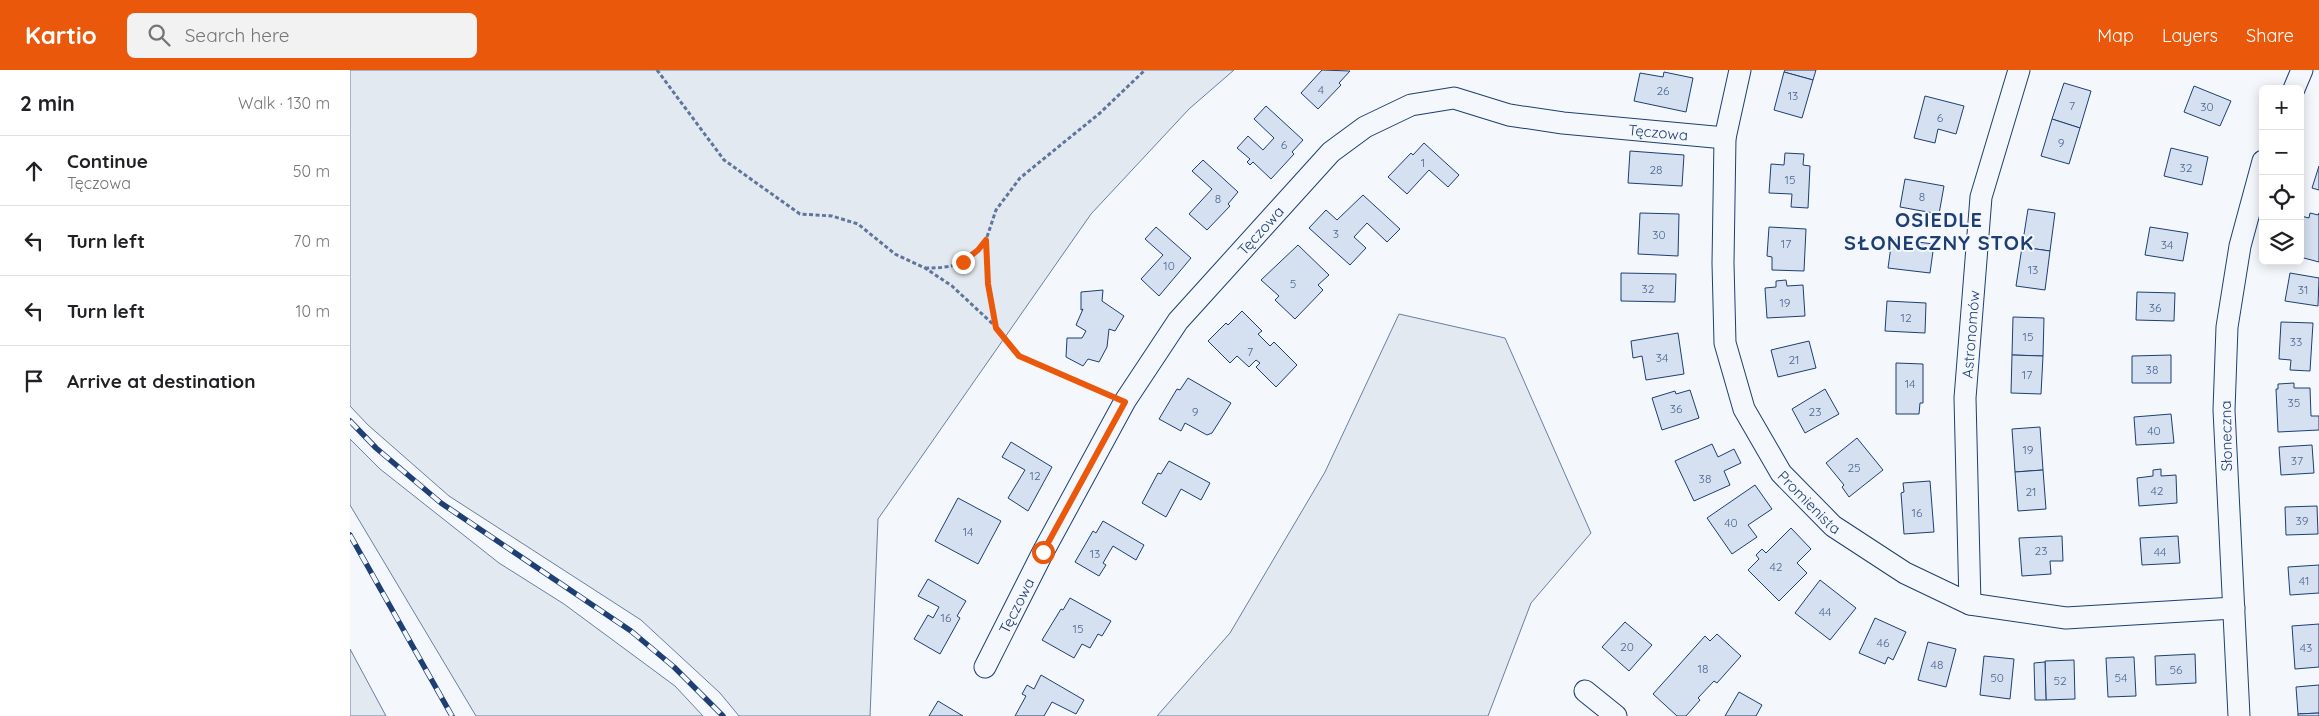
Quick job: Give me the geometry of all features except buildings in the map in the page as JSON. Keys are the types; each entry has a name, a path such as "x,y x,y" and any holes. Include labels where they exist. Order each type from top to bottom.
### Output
{"street":[{"name":"Promienista","path":"1740,70 1725,138 1723,263 1725,343 1744,409 1781,473 1833,526 1904,573 1970,604 2066,618 2234,608"},
{"name":"Astronomów","path":"1970,604 1965,398 1981,197 2019,70"},
{"path":"2296,85 2302,70"},
{"name":"Tęczowa","path":"985,667 1043,552 1125,402 1178,322 1332,152 1365,127 1411,104 1454,98 1509,115 1563,123 1725,138"},
{"name":"Słoneczna","path":"2239,716 2224,410 2227,327 2240,246 2259,175"},
{"path":"1585,690 1616,716"}],"path":[{"path":"657,70 724,160 772,196 800,214 832,216 858,224 895,254 925,268 952,286 996,328 1019,356 1125,402"},
{"path":"925,268 951,268 978,250 986,240 996,210 1020,178 1100,113 1145,70"},
{"path":"986,240 988,284 996,328"}],"shaded area":[{"path":"350,70 1234,70 1189,109 1091,214 878,519 870,716 739,716 720,693 641,620 449,496 368,425 350,406"},
{"path":"1399,314 1505,338 1591,533 1531,603 1488,716 1157,716 1230,633 1325,472"},
{"path":"350,439 380,469 499,563 564,604 675,686 703,716 476,716 350,505"},
{"path":"350,649 386,716 350,716"}],"railway":[{"path":"350,421 376,448 441,503 631,631 674,667 723,716"},
{"path":"350,535 452,716"}],"district":[{"name":"OSIEDLE SŁONECZNY STOK","path":"1939,230"}],"route":[{"path":"963,262 978,250 986,240 988,284 996,328 1019,356 1125,402 1043,552"}]}
